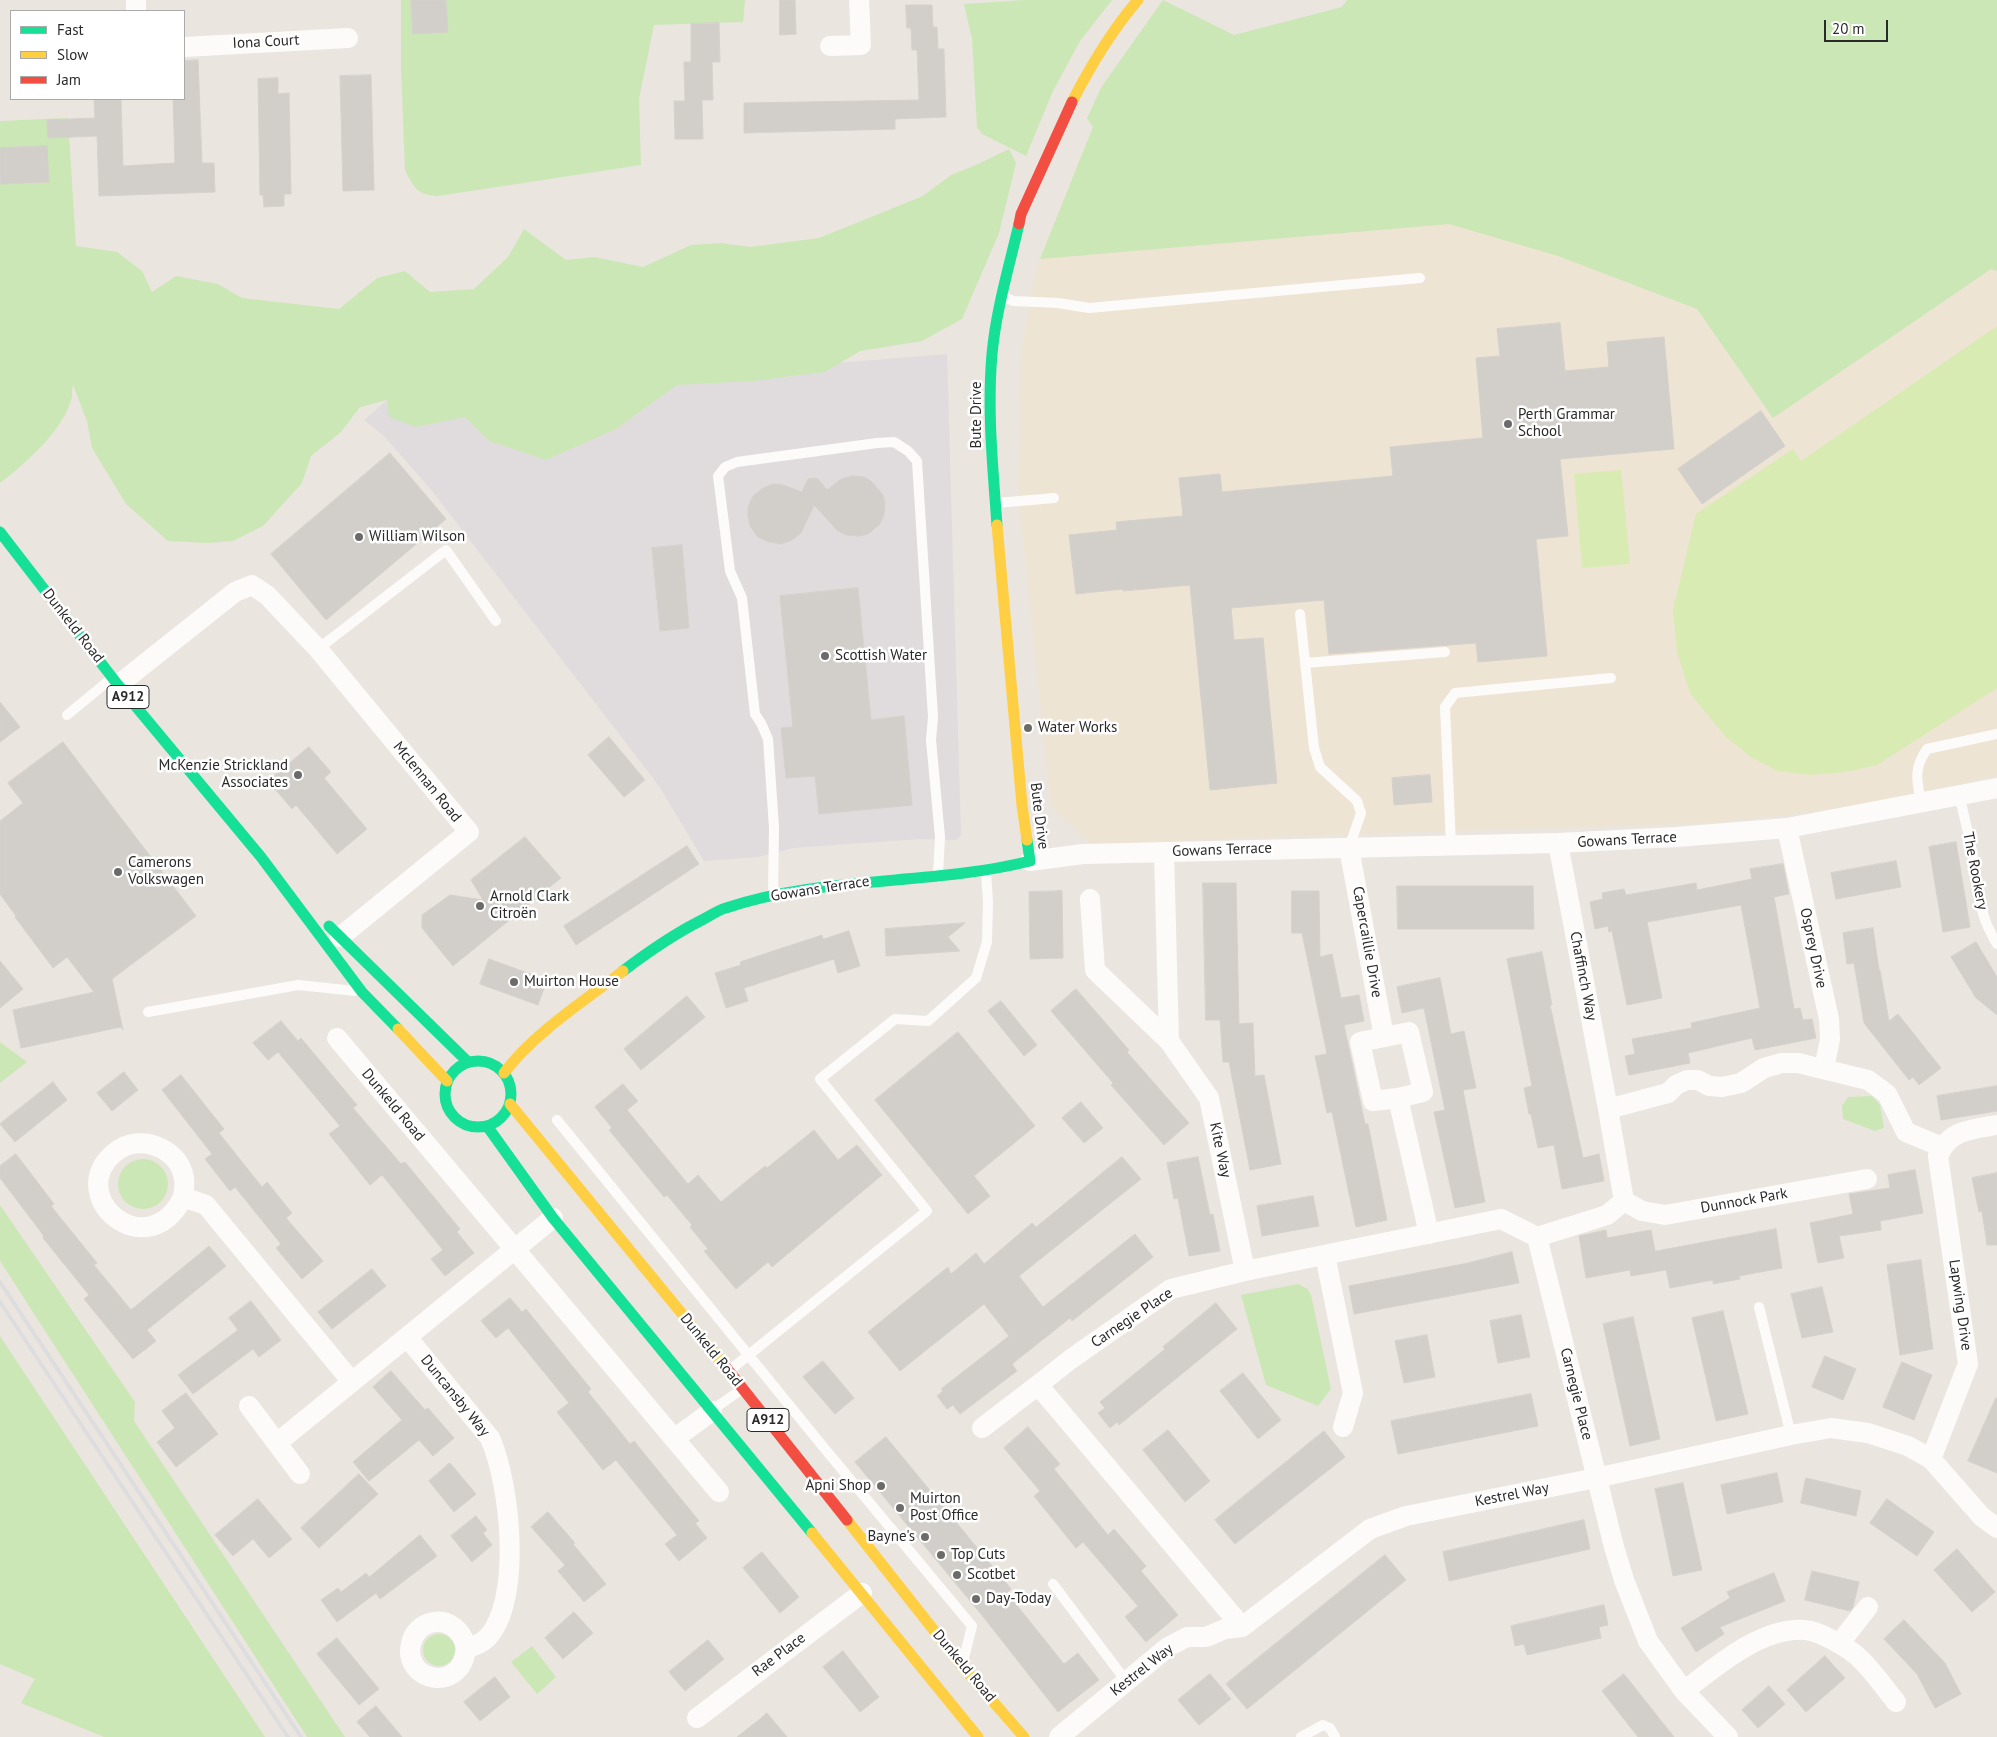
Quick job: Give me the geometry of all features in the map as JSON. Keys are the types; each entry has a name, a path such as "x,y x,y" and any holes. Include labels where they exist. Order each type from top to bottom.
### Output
{"main road":[{"name":"Bute Drive","path":"1030,861 1022,805 1000,563 991,436 992,354 1002,296 1021,214 1054,139 1085,77 1138,0"},
{"name":"Dunkeld Road","path":"0,532 116,681 261,857 362,992 447,1081"},
{"name":"Dunkeld Road","path":"261,857 468,1062"},
{"name":"Gowans Terrace","path":"504,1073 516,1057 545,1032 648,952 692,925 725,908 816,888 998,869 1030,861"},
{"path":"478,1060 490,1062 499,1067 511,1084 510,1104 501,1118 487,1126 466,1125 457,1120 450,1112 446,1102 447,1081 459,1066 468,1062 478,1060"},
{"name":"Dunkeld Road","path":"510,1104 743,1388 885,1575 1024,1737"},
{"name":"A912","path":"487,1126 553,1218 712,1411 865,1590 978,1737"}],"street":[{"path":"830,46 861,45 859,0"},
{"name":"Iona Court","path":"185,47 348,38"},
{"name":"Mclennan Road","path":"116,681 235,592 252,585 267,595 318,649 469,832 340,937"},
{"name":"Gowans Terrace","path":"1030,861 1083,854 1558,843 1677,838 1787,828 1997,788"},
{"name":"Osprey Drive","path":"1787,828 1829,1019 1830,1039 1824,1069"},
{"name":"Chaffinch Way","path":"1558,843 1608,1109"},
{"name":"Capercaillie Drive","path":"1350,848 1384,1037"},
{"path":"1164,852 1169,1041"},
{"name":"Kite Way","path":"1090,898 1095,970 1169,1041 1209,1098 1245,1271"},
{"path":"1410,1032 1423,1092 1398,1098 1374,1101 1360,1042 1410,1032"},
{"name":"Dunkeld Road","path":"337,1038 719,1492"},
{"path":"1537,1236 1607,1215 1624,1201 1608,1109 1668,1093 1676,1085 1687,1080 1698,1080 1710,1086 1722,1087 1741,1083 1764,1068 1782,1063 1798,1063 1868,1080 1887,1094 1906,1132 1942,1147 1949,1138 1959,1132 1997,1124"},
{"path":"1398,1098 1429,1234"},
{"path":"130,1144 154,1144 166,1150 180,1168 184,1178 183,1197 173,1214 163,1222 152,1227 140,1228 126,1225 113,1217 104,1206 100,1192 101,1173 105,1164 120,1148 130,1144"},
{"name":"Lapwing Drive","path":"1931,1459 1968,1364 1938,1156 1942,1147"},
{"name":"Dunnock Park","path":"1624,1201 1642,1211 1665,1215 1867,1179"},
{"path":"183,1197 206,1205 352,1382"},
{"path":"277,1443 553,1218"},
{"name":"Carnegie Place","path":"982,1428 1071,1359 1171,1289 1245,1271 1501,1219 1537,1236 1596,1478 1624,1580 1648,1640 1684,1691 1728,1737"},
{"path":"1325,1255 1353,1393 1343,1427"},
{"name":"Duncansby Way","path":"407,1337 490,1438 501,1470 509,1538 509,1570 505,1602 497,1623 488,1637 481,1643 466,1648"},
{"path":"1038,1384 1242,1627"},
{"path":"249,1406 300,1474"},
{"path":"674,1439 712,1411"},
{"name":"Kestrel Way","path":"1059,1737 1168,1647 1187,1637 1206,1637 1226,1629 1242,1627 1370,1529 1406,1516 1831,1428 1868,1433 1908,1446 1931,1459 1982,1517 1997,1528"},
{"name":"Rae Place","path":"696,1718 865,1590"},
{"path":"1839,1644 1868,1607"},
{"path":"1684,1691 1720,1664 1761,1639 1783,1631 1807,1630 1839,1644 1858,1656 1896,1702"}],"lane":[{"path":"1002,296 1013,301 1058,303 1089,308 1420,278"},
{"path":"773,896 774,828 768,739 755,714 742,598 730,571 718,476 725,468 737,462 878,443 894,442 908,451 917,461 933,717 931,740 940,837 938,874"},
{"path":"996,503 1054,498"},
{"path":"318,649 446,550 496,620"},
{"path":"1300,614 1314,748 1320,767 1357,801 1362,813 1350,848"},
{"path":"1305,664 1445,652"},
{"path":"1451,845 1445,708 1455,693 1611,678"},
{"path":"67,715 116,681"},
{"path":"1921,803 1917,765 1927,749 1997,734"},
{"name":"The Rookery","path":"1959,795 1973,856 1978,901 1987,928 1997,944"},
{"path":"729,1371 927,1211 820,1079 895,1018 928,1021 976,978 987,942 988,902 986,869"},
{"path":"148,1012 298,986 362,992"},
{"path":"557,1120 824,1449 972,1626 962,1666"},
{"path":"1759,1307 1791,1435"},
{"path":"712,1411 743,1388"},
{"path":"1053,1584 1126,1681"},
{"path":"1301,1737 1323,1725 1330,1728 1335,1737"}],"shaded area":[{"name":"Perth Grammar School","path":"1997,0 1997,776 1833,810 1713,823 1292,836 1092,845 1051,806 1018,491 1021,357 1031,292 1040,259 1092,128"},
{"path":"947,354 961,835 957,840 921,839 793,848 758,857 704,861 659,786 432,491 384,436 364,420 387,400 796,376 837,363"}],"green space":[{"path":"401,0 745,0 743,22 654,25 639,99 641,165 438,196 425,194 417,189 405,170 401,69"},
{"path":"1024,0 1112,0 1080,41 1053,91 1026,156 982,134 977,127 972,39 964,4"},
{"path":"1163,0 1234,35 1342,7 1347,0 1997,0 1997,271 1991,269 1773,418 1697,309 1558,256 1449,224 1040,259 1093,127 1087,118 1102,86"},
{"path":"68,118 76,246 117,252 142,271 152,292 176,276 218,284 242,298 339,309 377,278 405,271 430,292 474,289 508,257 524,229 566,260 594,257 643,267 691,245 720,243 750,247 819,238 923,196 951,175 1009,149 1016,163 999,233 962,319 922,341 860,351 825,372 753,381 677,385 616,429 546,460 489,441 465,417 416,427 389,417 387,400 360,407 341,432 311,456 302,483 263,526 233,541 208,543 168,541 126,504 92,448 87,421 73,385 68,409 53,433 32,456 0,483 0,121"},
{"path":"1997,326 1997,688 1877,765 1845,772 1810,775 1778,771 1751,757 1725,736 1690,693 1677,652 1673,610 1696,514 1793,449 1801,461"},
{"path":"1621,470 1630,564 1582,568 1574,474"},
{"path":"0,1042 27,1062 0,1083"},
{"path":"1872,1096 1880,1105 1884,1128 1875,1131 1843,1119 1842,1106 1848,1097"},
{"path":"143,1159 152,1161 163,1170 168,1184 166,1193 157,1204 143,1209 134,1207 123,1198 118,1184 120,1175 129,1164"},
{"path":"0,1205 135,1402 134,1421 345,1737 307,1737 0,1261"},
{"path":"1298,1284 1308,1289 1311,1295 1331,1389 1318,1406 1266,1385 1241,1295"},
{"path":"0,1336 265,1737 104,1737 21,1703 35,1679 0,1664"},
{"path":"439,1634 445,1635 450,1639 454,1644 454,1656 450,1661 445,1665 439,1666 433,1665 428,1661 424,1656 423,1650 424,1644 428,1639 433,1635"},
{"path":"532,1646 556,1677 537,1694 511,1662"}],"building":[{"path":"411,0 446,0 448,32 413,34"},
{"path":"780,0 795,0 796,34 780,35"},
{"path":"906,5 932,5 933,27 937,27 938,49 944,49 946,117 895,119 895,129 744,133 744,103 919,100 917,50 912,50 911,28 907,28"},
{"path":"719,23 720,62 712,62 713,100 702,100 703,139 675,139 674,101 685,101 684,62 691,62 691,24"},
{"path":"198,60 202,163 214,163 215,192 99,196 97,136 48,138 47,120 95,118 94,100 121,100 123,166 175,163 173,100 185,100 185,61"},
{"path":"371,75 374,190 343,191 340,76"},
{"path":"278,78 278,94 289,93 291,194 284,194 284,206 264,207 263,195 260,195 258,79"},
{"path":"47,146 49,182 0,184 0,148"},
{"path":"1560,323 1565,371 1609,367 1607,342 1664,337 1674,449 1560,459 1568,536 1536,539 1547,656 1478,662 1476,643 1329,654 1324,600 1231,608 1234,640 1263,638 1277,783 1210,790 1190,585 1076,594 1069,535 1117,530 1116,522 1183,516 1179,478 1220,474 1222,492 1393,476 1390,447 1483,438 1476,358 1500,356 1497,329"},
{"path":"1761,411 1785,446 1702,504 1678,469"},
{"name":"William Wilson","path":"390,453 446,519 326,620 271,554"},
{"path":"853,476 864,477 871,481 883,495 885,504 884,515 879,525 868,534 859,536 846,535 838,531 814,505 801,533 792,540 781,544 769,542 758,537 750,526 748,507 753,496 763,488 773,484 783,485 802,492 808,479 817,478 827,490 841,479"},
{"path":"682,545 689,628 660,631 652,548"},
{"name":"Scottish Water","path":"858,588 871,720 904,716 912,805 819,814 815,776 786,778 781,728 793,727 780,596"},
{"path":"0,702 20,727 0,742"},
{"path":"609,737 645,780 624,797 588,755"},
{"path":"63,742 196,916 112,979 123,1030 121,1027 21,1048 13,1010 94,992 67,957 53,968 0,894 0,821 23,803 8,783"},
{"path":"309,747 331,772 324,778 367,829 337,854 296,805 292,809 268,781"},
{"path":"1430,775 1432,802 1394,805 1392,778"},
{"name":"Arnold Clark Citroën","path":"525,837 561,878 453,966 422,928 422,915 450,895 483,900 471,880"},
{"path":"1956,842 1970,927 1943,932 1929,847"},
{"path":"687,846 699,864 576,945 564,926"},
{"path":"1896,861 1901,887 1836,899 1831,873"},
{"path":"1783,864 1789,894 1774,897 1794,1009 1800,1008 1803,1020 1812,1019 1816,1038 1755,1050 1752,1038 1688,1053 1690,1063 1629,1075 1625,1056 1635,1054 1632,1039 1692,1028 1691,1023 1760,1008 1741,905 1647,922 1662,998 1627,1005 1612,931 1609,932 1608,926 1595,929 1590,902 1603,899 1602,893 1624,889 1626,895 1696,883 1697,890 1752,879 1750,869"},
{"path":"1203,883 1236,883 1239,1024 1253,1023 1255,1076 1264,1075 1281,1164 1250,1170 1229,1062 1223,1062 1220,1020 1206,1020"},
{"path":"1397,886 1533,886 1534,929 1398,929"},
{"path":"1062,891 1063,958 1030,959 1029,892"},
{"path":"1292,891 1319,891 1320,957 1332,954 1341,998 1359,995 1364,1021 1344,1025 1365,1124 1368,1124 1387,1220 1356,1227 1332,1112 1327,1113 1315,1056 1327,1054 1302,933 1292,933"},
{"path":"965,923 948,937 960,951 886,956 885,929"},
{"path":"1873,928 1889,1021 1898,1014 1941,1068 1919,1085 1913,1077 1909,1080 1864,1023 1854,963 1847,964 1843,933"},
{"path":"849,931 860,966 838,973 834,959 744,988 748,1001 726,1008 715,973 741,965 740,962 822,935 823,939"},
{"path":"1976,942 1997,977 1997,1015 1976,998 1951,957"},
{"path":"1542,952 1552,1005 1550,1005 1583,1158 1599,1154 1604,1181 1562,1189 1554,1145 1538,1148 1531,1114 1529,1114 1524,1088 1532,1086 1507,959"},
{"name":"Muirton House","path":"489,959 547,980 538,1005 480,984"},
{"path":"0,961 23,989 0,1008"},
{"path":"1440,978 1451,1034 1464,1031 1476,1088 1463,1090 1485,1202 1455,1208 1434,1112 1445,1110 1424,1008 1402,1013 1397,987"},
{"path":"1076,989 1129,1050 1127,1052 1189,1123 1164,1145 1111,1085 1113,1083 1051,1011"},
{"path":"687,996 705,1017 641,1070 624,1049"},
{"path":"1001,1001 1037,1045 1024,1056 988,1011"},
{"path":"281,1021 298,1041 301,1038 357,1105 353,1108 401,1164 405,1162 460,1229 457,1232 474,1253 445,1276 431,1259 443,1250 382,1175 370,1185 329,1134 340,1126 278,1052 268,1060 253,1043"},
{"path":"958,1032 1035,1126 974,1176 990,1196 968,1214 875,1100"},
{"path":"124,1072 138,1090 112,1111 97,1093"},
{"path":"181,1075 224,1129 219,1133 262,1187 267,1182 292,1213 286,1218 323,1261 302,1279 276,1248 281,1244 235,1187 230,1191 205,1159 212,1154 162,1090"},
{"path":"53,1082 67,1100 15,1142 0,1124"},
{"path":"623,1084 638,1101 627,1110 688,1184 698,1175 721,1202 765,1166 767,1168 814,1130 838,1160 857,1145 882,1175 772,1267 768,1262 736,1289 704,1251 708,1249 690,1227 692,1225 667,1195 664,1197 609,1130 612,1128 595,1107"},
{"path":"1997,1086 1997,1111 1941,1120 1937,1096"},
{"path":"1081,1102 1103,1128 1084,1143 1062,1118"},
{"path":"16,1154 54,1204 51,1206 97,1263 94,1265 131,1310 209,1246 226,1266 147,1330 156,1341 133,1359 84,1299 89,1295 43,1238 44,1236 0,1178 0,1166"},
{"path":"1122,1157 1141,1179 1019,1276 1043,1307 1135,1234 1153,1257 1072,1321 1070,1318 1012,1364 1017,1371 960,1414 953,1405 947,1409 937,1396 943,1391 941,1389 1009,1336 984,1304 900,1371 868,1332 948,1267 951,1274 976,1253 984,1264 1032,1223 1036,1227"},
{"path":"1198,1157 1210,1215 1213,1214 1220,1251 1189,1256 1178,1198 1174,1199 1167,1163"},
{"path":"1915,1170 1923,1213 1880,1221 1881,1230 1839,1236 1844,1258 1818,1263 1810,1223 1853,1214 1849,1194 1890,1188 1888,1175"},
{"path":"1997,1173 1997,1245 1987,1245 1982,1211 1979,1212 1972,1178"},
{"path":"1313,1196 1319,1226 1262,1236 1257,1206"},
{"path":"1776,1229 1782,1268 1739,1276 1740,1279 1713,1284 1713,1280 1670,1288 1666,1270 1631,1276 1630,1270 1586,1278 1579,1236 1606,1230 1607,1238 1651,1230 1655,1251"},
{"path":"1512,1252 1519,1283 1354,1314 1349,1286 1468,1263"},
{"path":"1921,1260 1933,1349 1900,1355 1887,1265"},
{"path":"372,1269 386,1286 332,1329 318,1312"},
{"path":"1822,1287 1833,1332 1802,1338 1791,1294"},
{"path":"510,1298 522,1312 526,1309 591,1389 588,1392 630,1444 634,1441 699,1521 695,1523 707,1538 679,1561 665,1544 677,1535 616,1460 603,1470 557,1412 569,1403 508,1328 496,1338 481,1321"},
{"path":"251,1301 281,1340 259,1357 253,1349 193,1394 178,1375 238,1330 229,1318"},
{"path":"1216,1303 1237,1329 1119,1425 1117,1422 1110,1428 1098,1413 1105,1408 1100,1402 1165,1349 1163,1347"},
{"path":"1723,1311 1748,1414 1716,1421 1692,1318"},
{"path":"1521,1315 1530,1357 1498,1363 1490,1321"},
{"path":"1633,1317 1660,1439 1630,1446 1603,1324"},
{"path":"1427,1335 1435,1377 1404,1383 1395,1341"},
{"path":"1825,1356 1856,1369 1843,1400 1812,1387"},
{"path":"823,1361 854,1398 835,1414 803,1377"},
{"path":"1902,1362 1932,1375 1914,1420 1883,1407"},
{"path":"391,1371 425,1410 428,1408 454,1438 433,1456 419,1440 369,1481 353,1462 402,1420 373,1387"},
{"path":"1243,1373 1281,1420 1258,1439 1220,1391"},
{"path":"186,1393 218,1434 176,1467 157,1442 175,1428 162,1411"},
{"path":"1531,1394 1538,1426 1398,1454 1391,1421"},
{"path":"1997,1398 1997,1473 1968,1461"},
{"path":"1028,1427 1060,1464 1054,1469 1108,1535 1114,1529 1146,1566 1141,1571 1178,1615 1146,1642 1125,1617 1138,1606 1083,1542 1076,1548 1034,1496 1040,1491 1004,1448"},
{"path":"1168,1430 1210,1481 1185,1502 1143,1450"},
{"path":"1324,1431 1345,1457 1235,1544 1215,1520"},
{"path":"886,1437 1011,1589 1007,1593 1064,1664 1078,1653 1099,1680 1058,1712 981,1614 855,1462"},
{"path":"450,1463 476,1494 454,1512 429,1481"},
{"path":"1777,1473 1783,1502 1727,1514 1721,1485"},
{"path":"359,1474 378,1494 319,1548 301,1528"},
{"path":"1806,1478 1861,1491 1856,1516 1801,1503"},
{"path":"1683,1483 1702,1570 1673,1576 1655,1489"},
{"path":"258,1499 292,1539 269,1558 253,1539 233,1556 215,1535"},
{"path":"1887,1499 1934,1532 1917,1556 1870,1523"},
{"path":"548,1512 575,1543 573,1544 606,1584 584,1602 558,1571 565,1565 531,1527"},
{"path":"476,1516 487,1530 483,1533 492,1545 472,1562 451,1536"},
{"path":"1584,1520 1590,1549 1449,1581 1443,1552"},
{"path":"420,1535 437,1556 380,1599 376,1593 337,1622 321,1600 338,1588 341,1592 366,1573 369,1577"},
{"path":"1957,1549 1995,1592 1972,1612 1934,1570"},
{"path":"762,1552 799,1597 780,1613 743,1568"},
{"path":"1385,1555 1406,1580 1247,1709 1226,1684"},
{"path":"1812,1571 1859,1582 1853,1607 1850,1611 1805,1600"},
{"path":"1774,1573 1785,1601 1720,1627 1724,1634 1696,1652 1681,1628 1730,1598 1727,1592"},
{"path":"1604,1605 1608,1625 1599,1627 1601,1638 1527,1655 1524,1644 1515,1646 1511,1626"},
{"path":"574,1612 593,1633 563,1659 545,1638"},
{"path":"1904,1620 1945,1663 1961,1694 1935,1708 1917,1674 1884,1639"},
{"path":"337,1638 379,1689 359,1705 317,1654"},
{"path":"708,1640 724,1659 685,1691 669,1672"},
{"path":"843,1651 879,1697 860,1712 823,1667"},
{"path":"1825,1656 1845,1678 1806,1712 1787,1690"},
{"path":"1210,1674 1231,1699 1199,1725 1178,1700"},
{"path":"1624,1674 1674,1737 1638,1737 1602,1691"},
{"path":"495,1677 510,1697 480,1721 464,1702"},
{"path":"1769,1686 1785,1704 1758,1728 1742,1710"},
{"path":"376,1706 402,1737 370,1737 357,1722"},
{"path":"767,1713 787,1737 737,1737 760,1719"}],"railway":[{"path":"0,1282 301,1737"},
{"path":"0,1302 288,1737"}],"traffic: fast":[{"path":"997,525 990,418 992,354 1000,305 1019,224"},
{"path":"0,532 118,685 261,857 362,992 398,1029"},
{"path":"623,971 671,937 723,909 801,890 955,874 993,869 1030,861 1027,840"},
{"path":"329,926 468,1062"},
{"path":"472,1061 484,1061 502,1070 509,1081 511,1094 509,1107 502,1118 491,1125 472,1127 459,1122 450,1113 445,1100 445,1088 450,1075 459,1066 472,1061"},
{"path":"487,1126 553,1218 812,1533"}],"traffic: slow":[{"path":"1072,102 1102,49 1138,0"},
{"path":"997,525 1022,805 1027,840"},
{"path":"504,1073 516,1058 544,1031 623,971"},
{"path":"398,1029 447,1081"},
{"path":"510,1104 724,1365"},
{"path":"847,1520 962,1666 1024,1737"},
{"path":"812,1533 978,1737"}],"traffic: jam":[{"path":"1019,224 1021,214 1072,102"},
{"path":"724,1365 847,1520"}],"place":[{"name":"Perth Grammar School","path":"1508,424"},
{"name":"William Wilson","path":"359,537"},
{"name":"Scottish Water","path":"825,656"},
{"name":"Water Works","path":"1028,728"},
{"name":"McKenzie Strickland Associates","path":"298,775"},
{"name":"Camerons Volkswagen","path":"118,872"},
{"name":"Arnold Clark Citroën","path":"480,906"},
{"name":"Muirton House","path":"514,982"},
{"name":"Apni Shop","path":"881,1486"},
{"name":"Muirton Post Office","path":"900,1508"},
{"name":"Bayne's","path":"925,1537"},
{"name":"Top Cuts","path":"941,1555"},
{"name":"Scotbet","path":"957,1575"},
{"name":"Day-Today","path":"976,1599"}]}
